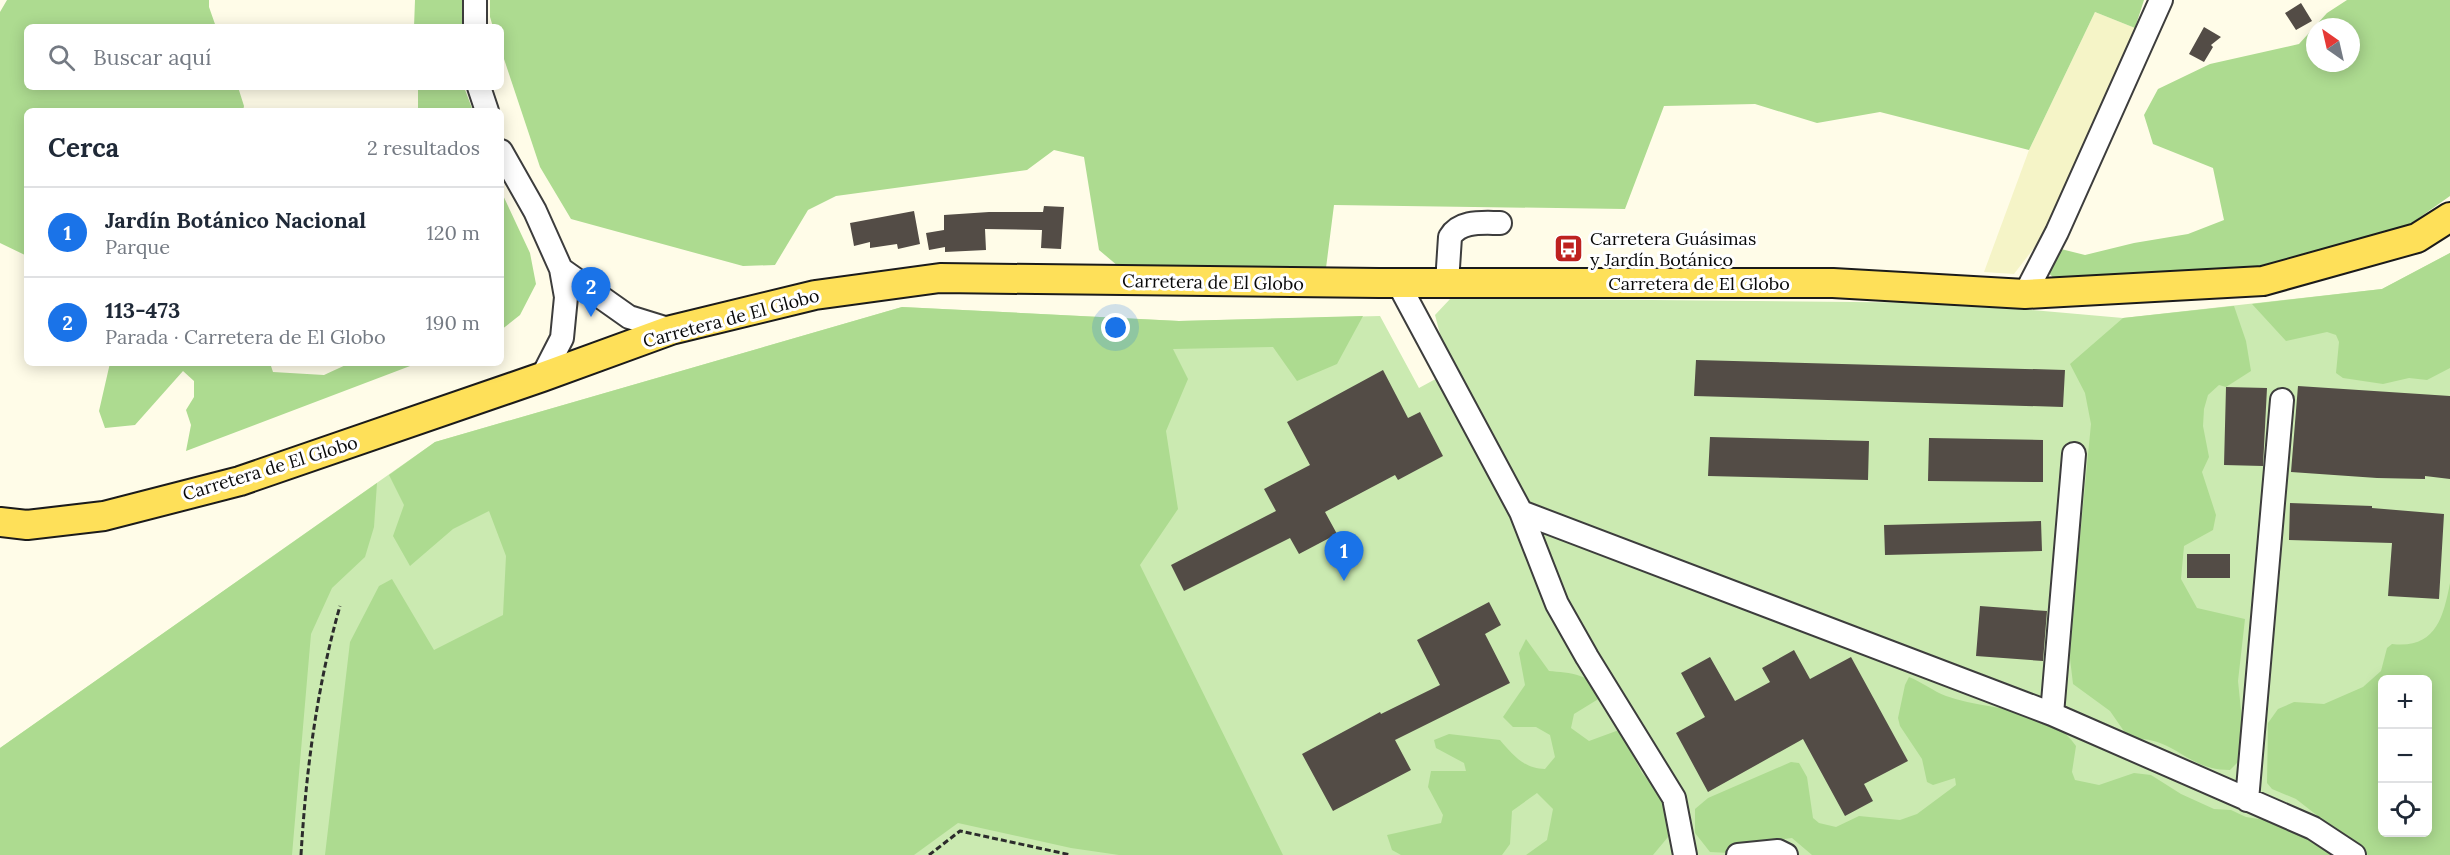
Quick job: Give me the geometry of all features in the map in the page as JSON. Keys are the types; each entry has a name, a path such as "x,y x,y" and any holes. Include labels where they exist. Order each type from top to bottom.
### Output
{"main road":[{"name":"Carretera de El Globo","path":"0,522 27,525 104,516 240,481 671,330 815,295 940,279 1398,283 1833,283 2025,294 2213,285 2263,280 2417,238 2450,217"}],"street":[{"path":"475,0 475,24"},
{"path":"2025,294 2057,232 2161,0"},
{"path":"480,90 486,108"},
{"path":"504,156 536,211 561,269 566,297 562,338 542,377"},
{"path":"1447,283 1450,237 1454,231 1470,223 1500,223"},
{"path":"561,269 629,317 671,330"},
{"path":"1398,283 1521,512 1557,604 1674,798 1685,855"},
{"path":"2247,800 2282,400"},
{"path":"2052,714 2074,454"},
{"path":"1521,512 2052,714 2313,828 2354,855"},
{"path":"1738,855 1778,851 1786,855"}],"path":[{"path":"301,855 310,758 327,649 340,606"},
{"path":"929,855 960,831 1071,855"}],"green space":[{"path":"7,0 209,0 215,24 24,24 24,90 239,90 244,108 24,108 24,255 0,243 0,12"},
{"path":"415,0 468,0 466,24 414,24"},
{"path":"490,0 2144,0 2135,28 2095,12 2029,150 1880,112 1817,123 1755,104 1664,106 1625,209 1334,205 1326,268 1118,266 1099,250 1084,157 1054,150 1027,170 836,196 808,210 775,265 743,266 571,219 540,167 504,59 504,24 492,24"},
{"path":"2347,0 2450,0 2450,196 2402,230 2261,274 2056,280 2043,268 2057,248 2085,255 2134,243 2188,234 2224,220 2213,168 2153,144 2144,115 2158,89 2210,64 2299,44 2306,36 2306,72 2360,72 2360,18 2322,18"},
{"path":"2095,12 2135,28 2047,231 2014,274 1984,272 2029,150"},
{"path":"418,90 465,90 472,108 418,108"},
{"path":"504,197 530,253 536,284 520,315 504,328"},
{"path":"2450,253 2450,855 0,855 0,748 435,442 902,307 1179,321 1380,316 1419,388 1454,369 1444,349 1435,315 1451,298 1952,303 2123,318 2382,289"},
{"path":"2450,253 2450,368 2427,380 2409,378 2383,384 2343,378 2336,373 2339,342 2336,335 2327,332 2286,341 2252,304 2382,289"},
{"path":"2234,306 2246,341 2251,371 2226,387 2219,385 2208,395 2203,426 2209,457 2202,472 2216,515 2213,530 2184,546 2181,579 2197,608 2245,619 2238,681 2243,730 2240,760 2230,770 2201,764 2156,742 2128,737 2110,711 2073,684 2069,650 2091,424 2085,393 2070,364 2123,318"},
{"path":"902,307 1179,321 1363,316 1337,364 1297,381 1273,347 1173,349 1188,379 1166,431 1178,509 1140,565 1283,855 1119,855 1071,848 958,823 914,855 325,855 350,642 379,586 392,579 434,650 503,615 506,556 489,511 453,529 410,566 393,536 404,505 389,475 435,442"},
{"path":"109,366 271,366 273,372 324,375 344,366 410,366 186,451 191,425 186,410 194,397 194,381 183,371 135,425 105,428 99,411"},
{"path":"377,483 374,527 365,557 332,588 311,634 292,855 0,855 0,748"},
{"path":"2450,583 2450,855 2368,855 2296,799 2272,789 2267,783 2268,723 2278,709 2294,702 2324,704 2363,687 2381,671 2387,648 2392,644 2418,642 2427,636 2435,629 2444,608"},
{"path":"1526,639 1549,671 1580,676 1587,679 1597,690 1600,698 1574,714 1571,728 1589,741 1619,730 1642,773 1670,805 1668,837 1653,855 1526,855 1547,840 1553,809 1537,793 1512,811 1510,844 1502,855 1401,855 1392,850 1387,835 1441,823 1443,815 1428,787 1431,771 1466,771 1464,763 1436,748 1434,740 1449,734 1500,740 1525,764 1545,769 1555,757 1550,735 1536,727 1513,727 1503,717 1525,685 1519,653"},
{"path":"1909,677 1946,696 2016,711 2050,723 2064,732 2076,746 2072,772 2075,780 2099,785 2134,773 2151,775 2181,794 2214,809 2231,810 2246,817 2289,824 2334,855 1812,855 1792,838 1768,841 1730,853 1710,852 1695,833 1695,809 1708,798 1791,762 1799,763 1807,777 1813,818 1819,823 1836,827 1859,816 1900,820 1917,814 1956,785 1955,778 1933,785 1927,782 1922,759 1900,726 1898,718"}],"building":[{"path":"2301,3 2310,18 2306,18 2306,24 2296,30 2285,13"},
{"path":"2204,27 2221,37 2211,45 2213,47 2204,62 2189,54"},
{"path":"1044,206 1064,207 1061,249 1041,248 1042,230 985,229 986,250 945,252 945,247 929,250 926,233 944,230 944,215 1043,212"},
{"path":"914,211 920,244 898,249 897,244 870,248 870,242 854,246 850,223"},
{"path":"1696,360 2065,370 2063,407 1694,396"},
{"path":"1383,370 1408,418 1420,412 1443,456 1398,480 1395,475 1325,512 1337,534 1299,554 1290,538 1184,591 1171,565 1276,511 1264,489 1310,465 1287,422"},
{"path":"2298,386 2450,396 2450,479 2425,476 2425,479 2377,478 2291,472"},
{"path":"2226,387 2267,388 2263,466 2224,465"},
{"path":"1710,437 1869,441 1868,480 1708,476"},
{"path":"1929,438 2043,440 2043,482 1928,481"},
{"path":"2290,503 2372,506 2372,508 2444,514 2439,599 2388,596 2392,543 2289,540"},
{"path":"2041,521 2042,551 1885,555 1884,525"},
{"path":"2187,554 2230,554 2230,578 2187,578"},
{"path":"1489,602 1501,625 1485,634 1510,683 1395,740 1411,770 1333,811 1302,754 1380,712 1381,714 1440,685 1417,640"},
{"path":"1980,606 2047,611 2043,661 1976,656"},
{"path":"1794,650 1810,679 1851,657 1908,761 1864,784 1873,801 1845,816 1803,739 1708,792 1676,733 1705,717 1681,673 1710,657 1735,701 1770,682 1762,668"}],"place":[{"name":"Carretera Guásimas y Jardín Botánico","path":"1569,248"},
{"name":"113-473","path":"591,317"},
{"name":"Jardín Botánico Nacional","path":"1344,581"}]}
